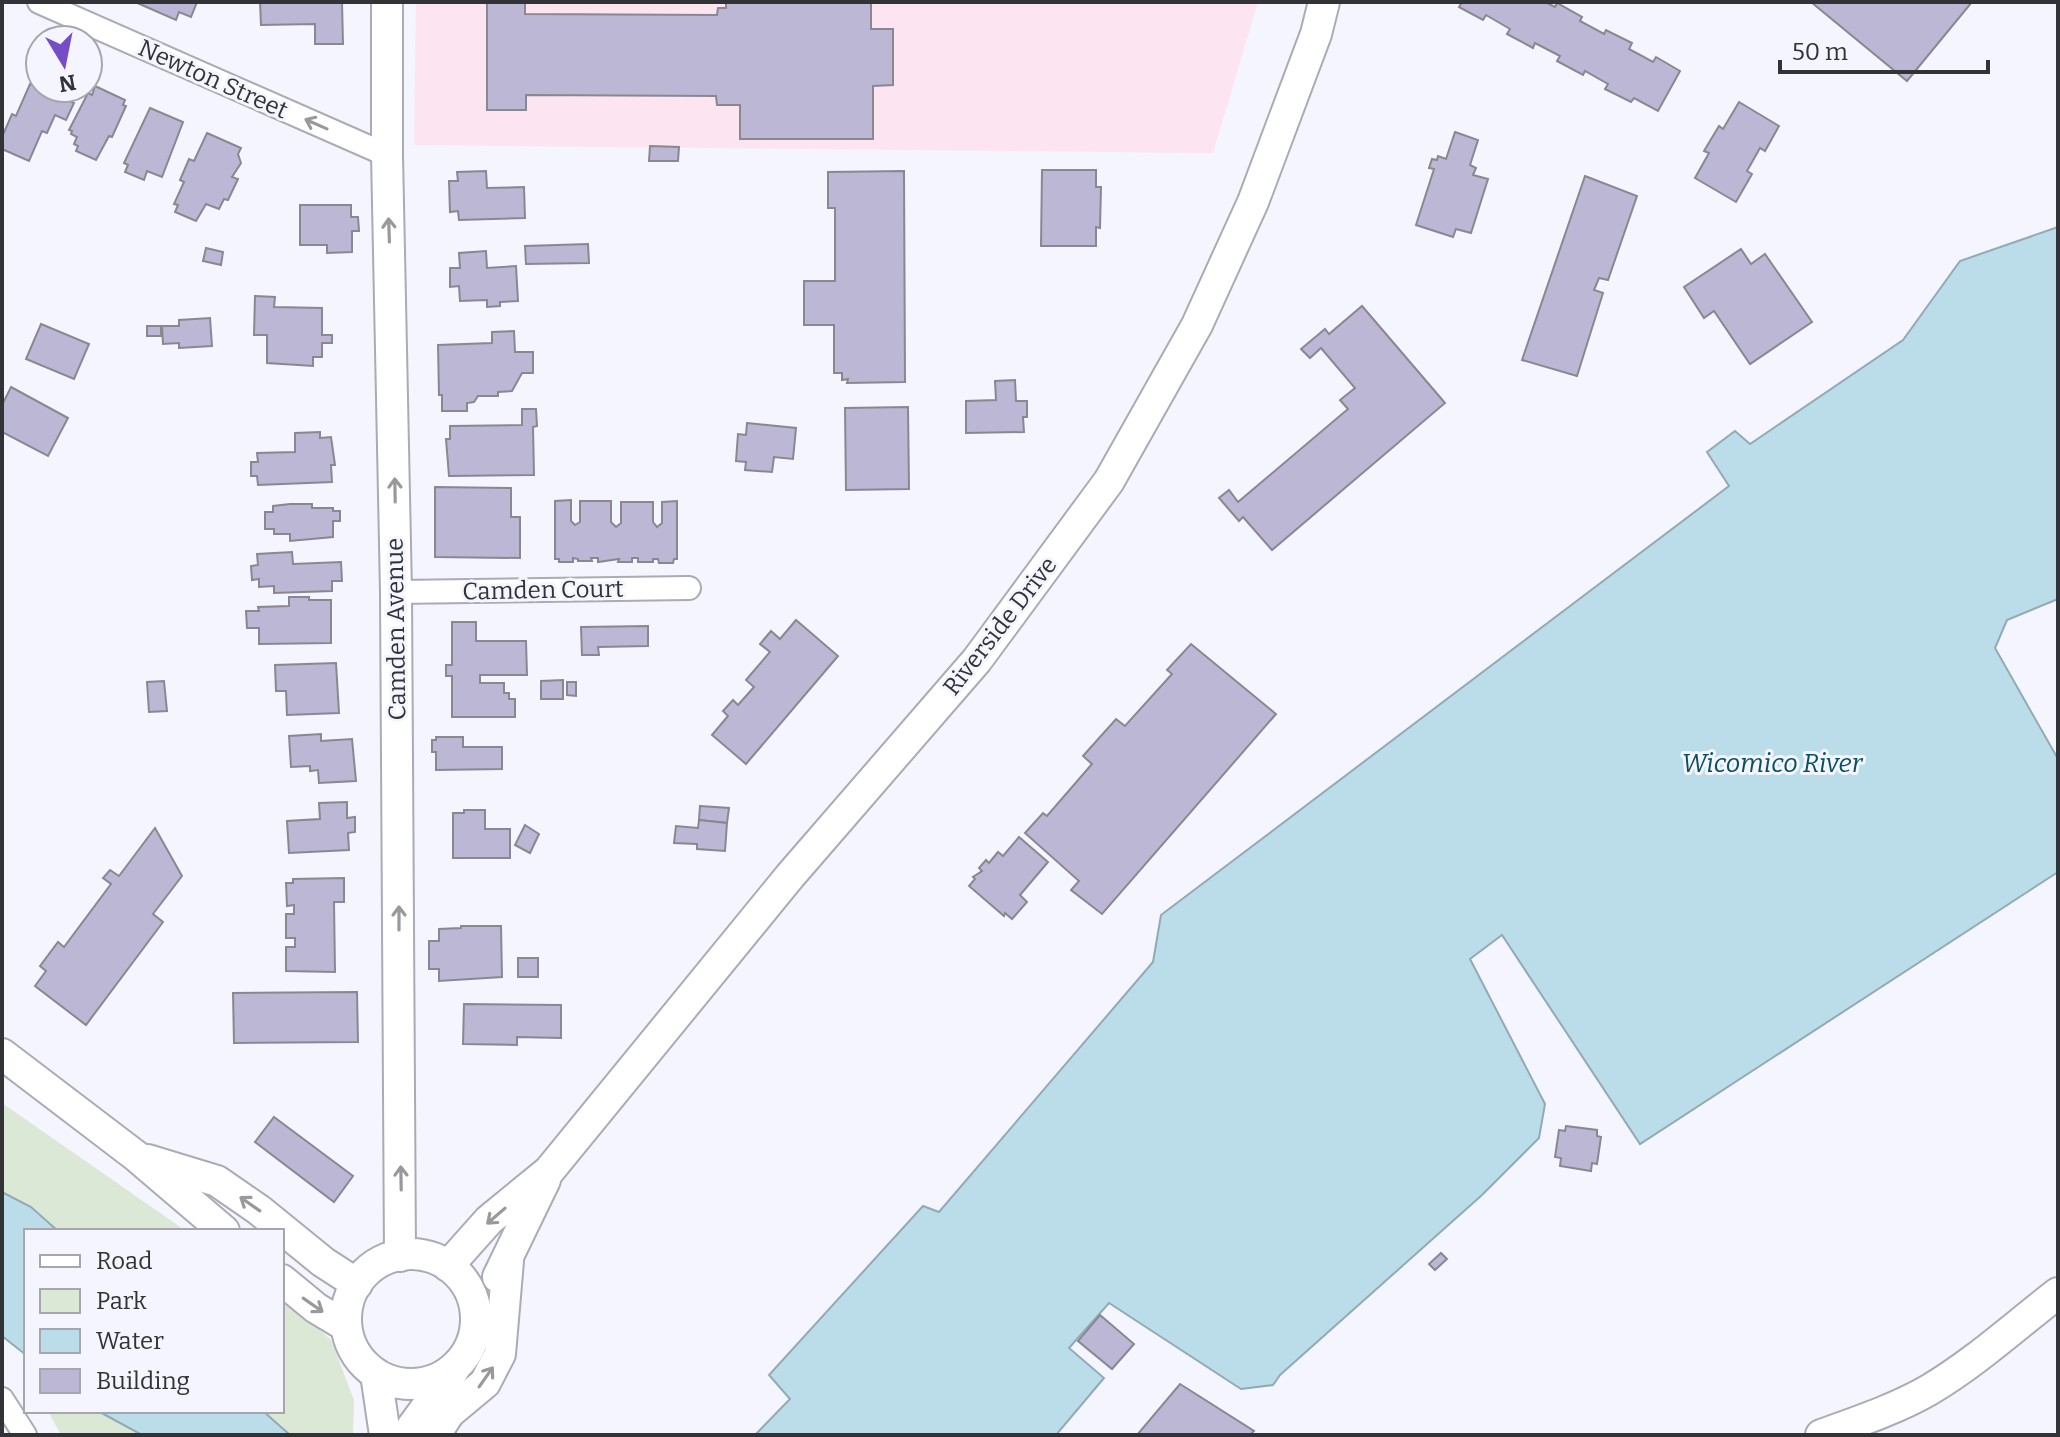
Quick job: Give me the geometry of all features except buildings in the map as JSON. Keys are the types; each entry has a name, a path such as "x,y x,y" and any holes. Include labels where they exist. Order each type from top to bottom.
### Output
{"street":[{"name":"Newton Street","path":"39,2 387,155"},
{"name":"Camden Avenue","path":"387,2 396,592 400,1256"},
{"name":"Riverside Drive","path":"448,1266 489,1220 549,1171 800,864 977,660 1109,481 1197,325 1253,202 1316,34 1324,2"},
{"name":"Camden Court","path":"396,592 689,588"},
{"path":"2,1054 136,1156 222,1229"},
{"path":"136,1156 217,1181 282,1229"},
{"name":"Riverside Drive","path":"476,1313 508,1261 549,1171"},
{"path":"284,1230 323,1262 357,1284"},
{"path":"410,1435 412,1427 469,1351 475,1333 476,1313 467,1287 448,1266 417,1255 400,1256 383,1261 368,1271 357,1284 348,1304 346,1326 351,1345 362,1362 376,1374 396,1383 418,1384 439,1378 457,1366"},
{"path":"435,1435 449,1413 485,1383 500,1354 508,1261"},
{"path":"284,1282 316,1308 346,1326"},
{"path":"1821,1435 1864,1420 1927,1391 2055,1300"},
{"path":"376,1374 385,1435"},
{"path":"2,1399 25,1435"}],"shaded area":[{"path":"416,2 1258,2 1213,153 414,145"}],"green space":[{"path":"2,1103 183,1229 56,1229 31,1207 2,1192"},
{"path":"284,1299 331,1340 354,1400 353,1435 290,1435 265,1413 284,1413"},
{"path":"49,1413 102,1413 142,1435 61,1435"}],"water":[{"name":"Wicomico River","path":"2058,227 2058,599 2007,620 1995,648 2058,759 2058,872 1640,1144 1502,935 1470,959 1545,1104 1539,1138 1482,1195 1280,1375 1273,1385 1241,1389 1109,1303 1069,1348 1104,1378 1056,1435 755,1435 790,1399 769,1375 923,1206 939,1212 1153,962 1161,915 1729,486 1707,452 1735,431 1750,444 1903,340 1960,261"},
{"path":"2,1192 31,1207 56,1229 24,1229 24,1353 2,1336"},
{"path":"102,1413 265,1413 290,1435 142,1435"}]}
